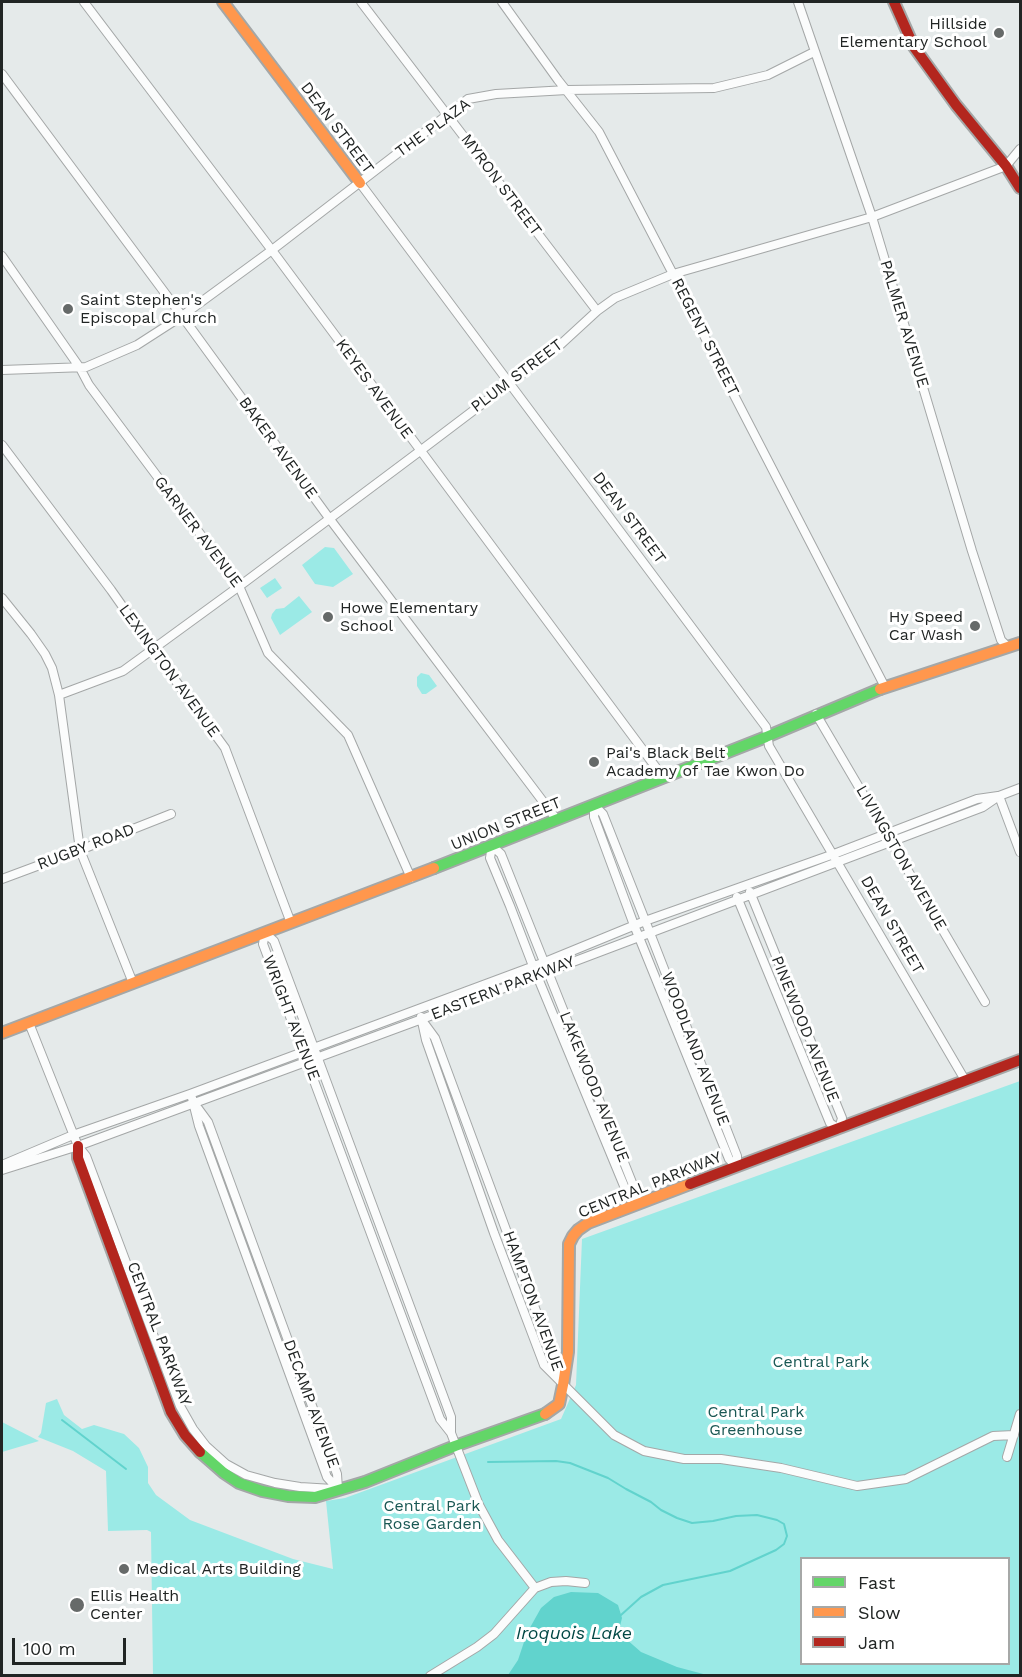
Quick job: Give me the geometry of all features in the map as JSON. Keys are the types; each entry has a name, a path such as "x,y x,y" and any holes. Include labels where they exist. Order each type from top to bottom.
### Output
{"street":[{"name":"KEYES AVENUE","path":"84,2 272,250 663,777"},
{"name":"DEAN STREET","path":"223,2 766,727 769,746 965,1080"},
{"name":"MYRON STREET","path":"361,2 597,311"},
{"name":"REGENT STREET","path":"502,2 599,132 885,687"},
{"name":"PALMER AVENUE","path":"798,2 872,217 972,551 1001,640 1007,646"},
{"path":"894,2 914,47 956,105 1006,166 1020,188"},
{"name":"THE PLAZA","path":"2,370 80,368 137,345 182,316 272,250 468,99 496,94 567,90 714,88 768,75 814,52"},
{"name":"BAKER AVENUE","path":"2,74 329,518 556,820"},
{"name":"PLUM STREET","path":"59,695 123,671 560,345 597,311 615,298 673,274 872,217 1006,166 1020,149"},
{"name":"GARNER AVENUE","path":"2,256 80,368 88,385 239,586 268,653 352,740 411,878"},
{"name":"LEXINGTON AVENUE","path":"2,445 111,590 225,748 291,923"},
{"path":"2,598 31,634 52,668 59,695 80,850 133,983"},
{"name":"UNION STREET","path":"2,1033 411,878 885,687 1020,643"},
{"name":"LIVINGSTON AVENUE","path":"816,714 985,1002"},
{"name":"EASTERN PARKWAY","path":"2,1170 190,1094 545,962 634,925 748,885 892,842 983,807 999,796 1020,788"},
{"path":"999,796 1020,852"},
{"name":"EASTERN PARKWAY","path":"2,1165 194,1103 422,1019 739,900 886,834 977,798 999,796"},
{"name":"WOODLAND AVENUE","path":"594,805 603,814 737,1156 737,1167"},
{"name":"WOODLAND AVENUE","path":"594,805 594,817 634,925 729,1159 737,1167"},
{"name":"RUGBY ROAD","path":"2,879 171,814"},
{"name":"LAKEWOOD AVENUE","path":"492,846 501,854 545,962 637,1195 636,1204"},
{"name":"LAKEWOOD AVENUE","path":"492,846 490,858 533,966 629,1198 636,1204"},
{"name":"PINEWOOD AVENUE","path":"734,890 830,1123 839,1129 842,1118 748,885"},
{"path":"510,906 520,902"},
{"name":"WRIGHT AVENUE","path":"451,1433 440,1419 263,944 265,933 274,940 318,1057 451,1417 451,1433 455,1446 485,1518 498,1540 535,1588"},
{"name":"HAMPTON AVENUE","path":"418,1009 426,1040 528,1326 544,1365 564,1385"},
{"name":"HAMPTON AVENUE","path":"422,1019 435,1038 564,1385"},
{"name":"CENTRAL PARKWAY","path":"29,1023 76,1140 78,1158 171,1412 203,1456 224,1473 239,1483 262,1491 288,1496 315,1497 365,1482 455,1446 544,1415 559,1404 568,1352 569,1244 578,1230 588,1223 1020,1060"},
{"name":"DECAMP AVENUE","path":"190,1094 199,1126 327,1477 338,1490"},
{"path":"564,1385 614,1435 644,1451 684,1459 721,1459 781,1468 857,1486 906,1479 993,1436 1014,1435"},
{"path":"1007,1457 1020,1414"},
{"path":"430,1676 494,1634 535,1588 559,1581 585,1583"}],"green space":[{"path":"325,547 334,548 353,574 333,587 315,584 302,565"},
{"path":"275,578 282,588 267,598 260,588"},
{"path":"299,596 312,612 280,635 271,618 272,614 276,609 284,608"},
{"path":"421,673 429,675 437,686 426,694 422,694 417,686 417,677"},
{"name":"Central Park","path":"1020,1081 1020,1675 153,1675 151,1532 147,1530 108,1531 106,1471 73,1451 38,1437 41,1433 46,1403 57,1399 64,1415 82,1429 94,1425 124,1434 139,1448 148,1467 148,1483 156,1495 190,1520 293,1559 333,1569 326,1501 345,1498 561,1419 576,1385 582,1239"},
{"path":"2,1422 39,1441 2,1452"}],"water":[{"name":"Iroquois Lake","path":"571,1592 598,1593 618,1605 622,1618 620,1626 625,1638 641,1652 677,1667 707,1675 508,1675 518,1660 527,1633 541,1608 554,1597"}],"waterway":[{"path":"62,1420 126,1469"},
{"path":"488,1462 556,1461 570,1463 608,1478 661,1510 692,1523 757,1515 784,1524 787,1536 784,1544 776,1550 730,1571 663,1585 641,1597 621,1615"}],"traffic: fast":[{"path":"434,868 766,737 880,689"},
{"path":"200,1452 239,1483 262,1491 288,1496 315,1497 365,1482 455,1446 545,1414"}],"traffic: slow":[{"path":"223,2 360,183"},
{"path":"880,689 1020,643"},
{"path":"2,1033 434,868"},
{"path":"545,1414 559,1404 563,1385 568,1352 569,1244 573,1236 588,1223 690,1184"}],"traffic: jam":[{"path":"894,2 914,47 956,105 1006,166 1020,188"},
{"path":"690,1184 1020,1060"},
{"path":"78,1146 78,1158 171,1412 185,1435 200,1452"}],"place":[{"name":"Hillside Elementary School","path":"999,33"},
{"name":"Saint Stephen's Episcopal Church","path":"68,309"},
{"name":"Howe Elementary School","path":"328,617"},
{"name":"Hy Speed Car Wash","path":"975,626"},
{"name":"Pai's Black Belt Academy of Tae Kwon Do","path":"594,762"},
{"name":"Medical Arts Building","path":"124,1569"},
{"name":"Ellis Health Center","path":"77,1605"}],"park label":[{"name":"Central Park Greenhouse","path":"756,1421"},
{"name":"Central Park Rose Garden","path":"432,1515"}]}
